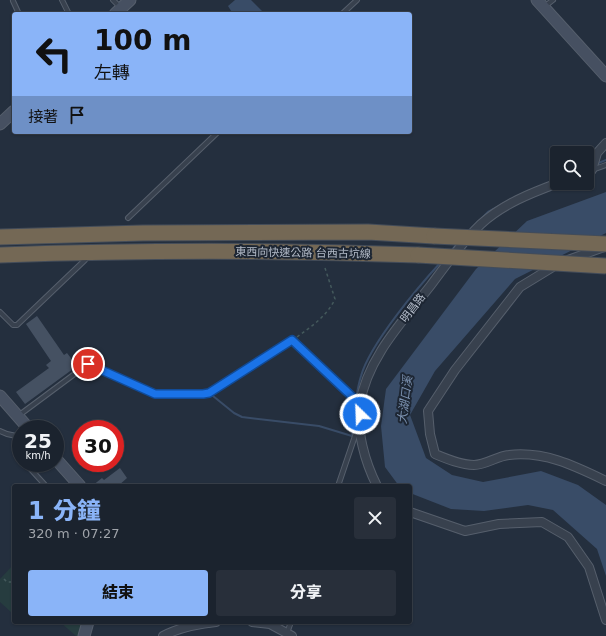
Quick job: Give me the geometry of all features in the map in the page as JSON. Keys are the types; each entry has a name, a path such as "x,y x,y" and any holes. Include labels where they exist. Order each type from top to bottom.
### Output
{"highway":[{"name":"東西向快速公路 台西古坑線","path":"0,237 142,233 360,232 606,245"},
{"name":"東西向快速公路 台西古坑線","path":"0,255 76,252 290,252 418,255 606,266"}],"street":[{"path":"118,11 130,0"},
{"path":"540,3 606,76"},
{"path":"0,124 12,113"},
{"path":"594,160 597,153 606,143"},
{"name":"明昌路","path":"376,484 364,454 360,423 360,404 367,377 380,352 448,262 481,224 522,197 550,186"},
{"path":"606,245 551,267 520,287 455,370 428,411 430,434 435,454 451,461 474,465 509,455 545,456 571,464 606,481"},
{"path":"0,396 22,420"},
{"path":"64,468 78,484"},
{"path":"412,513 465,531 498,524 542,522 568,537 589,566 606,620"},
{"path":"84,636 87,624"},
{"path":"163,636 173,631 198,624"},
{"path":"270,624 290,635"}],"lane":[{"path":"62,0 68,12"},
{"path":"113,0 118,11"},
{"path":"344,12 357,0"},
{"path":"540,3 553,0"},
{"path":"12,1 18,12"},
{"path":"128,218 216,134"},
{"path":"594,167 606,165"},
{"path":"0,312 13,325 17,325 85,260"},
{"path":"18,416 88,364 155,394 203,394 209,393 292,340 360,404"},
{"path":"339,484 360,423"},
{"path":"0,430 12,435"},
{"path":"33,472 44,484"},
{"path":"290,635 291,624"}],"path":[{"path":"292,340 318,322 332,306 335,299 325,268"},
{"path":"4,579 8,582 12,582"}],"green space":[{"path":"12,566 12,613 0,602 0,579"},
{"path":"62,624 82,624 79,636 76,636"}],"water":[{"path":"235,0 251,0 263,12 232,12 228,6"},
{"name":"大湖口溪","path":"606,192 606,233 515,279 435,371 410,415 426,458 452,475 483,482 541,471 578,485 606,505 606,576 597,549 553,510 528,505 484,511 451,509 412,494 412,484 398,484 385,467 381,426 386,389 476,269 527,221"}],"building":[{"path":"37,316 64,355 67,353 77,366 25,404 16,392 49,368 46,365 51,361 26,324"},
{"path":"115,472 123,472 127,478 120,484 94,484 102,478 104,480"}],"waterway":[{"path":"596,164 606,160"},
{"path":"471,229 488,212 514,198"},
{"path":"451,251 458,243"},
{"path":"213,396 234,413 242,417 319,426 352,436 357,391 366,363 384,332 441,262"}],"route":[{"path":"88,364 155,394 203,394 209,393 292,340 360,404 360,414"}]}
